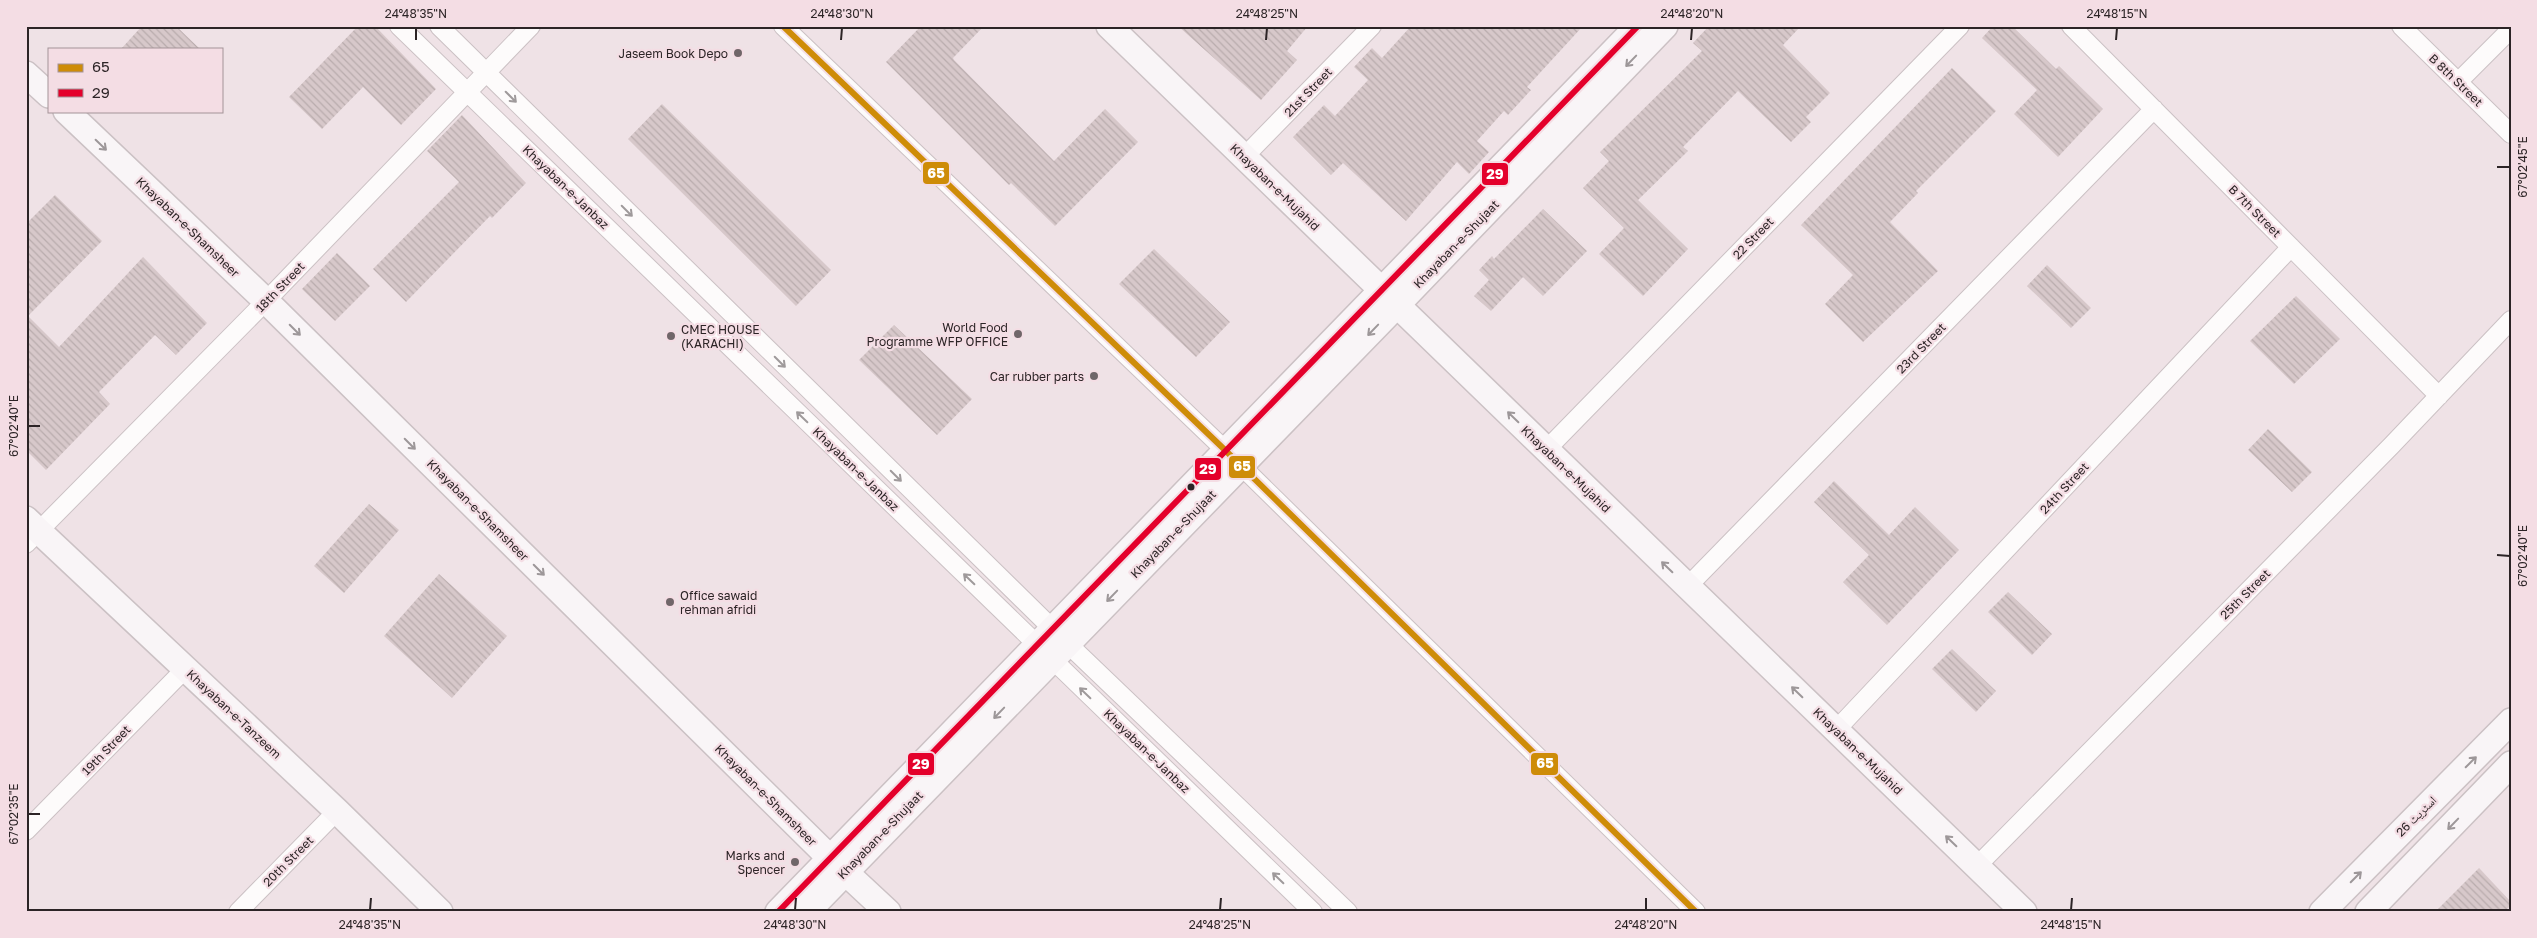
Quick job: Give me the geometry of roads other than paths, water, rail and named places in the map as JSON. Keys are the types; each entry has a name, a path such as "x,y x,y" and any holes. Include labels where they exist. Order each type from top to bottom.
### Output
{"main road":[{"name":"Khayaban-e-Mujahid","path":"1109,26 2024,912"},
{"name":"Khayaban-e-Shujaat","path":"1390,298 1638,26"},
{"name":"Khayaban-e-Shujaat","path":"778,912 838,864 1390,298 1665,26"},
{"path":"26,74 48,94"},
{"name":"Khayaban-e-Shamsheer","path":"67,112 266,302 888,912"},
{"name":"Khayaban-e-Tanzeem","path":"30,531 185,669 337,811 440,912"},
{"name":"اسٹریٹ 26","path":"2322,912 2511,721"},
{"path":"2368,912 2511,764"},
{"name":"Khayaban-e-Shujaat","path":"807,912 838,864"}],"street":[{"name":"Khayaban-e-Janbaz","path":"399,26 1051,644 1348,912"},
{"name":"Khayaban-e-Janbaz","path":"439,26 487,72 1314,912"},
{"name":"18th Street","path":"30,531 266,302 531,26"},
{"path":"783,26 1233,458 1696,912"},
{"name":"21st Street","path":"1244,157 1372,26"},
{"name":"22 Street","path":"1546,450 1960,26"},
{"name":"B 7th Street","path":"2071,26 2439,396"},
{"name":"B 8th Street","path":"2401,26 2511,134"},
{"path":"2458,82 2511,29"},
{"name":"23rd Street","path":"1688,586 2154,109"},
{"name":"24th Street","path":"1836,730 2291,247"},
{"name":"25th Street","path":"1977,866 2510,323"},
{"name":"19th Street","path":"26,831 185,669"},
{"name":"20th Street","path":"238,912 337,811"}],"place":[{"name":"Jaseem Book Depo","path":"738,53"},
{"name":"World Food Programme WFP OFFICE","path":"1018,334"},
{"name":"CMEC HOUSE (KARACHI)","path":"671,336"},
{"name":"Car rubber parts","path":"1094,376"},
{"name":"Office sawaid rehman afridi","path":"670,602"},
{"name":"Marks and Spencer","path":"795,862"}]}
